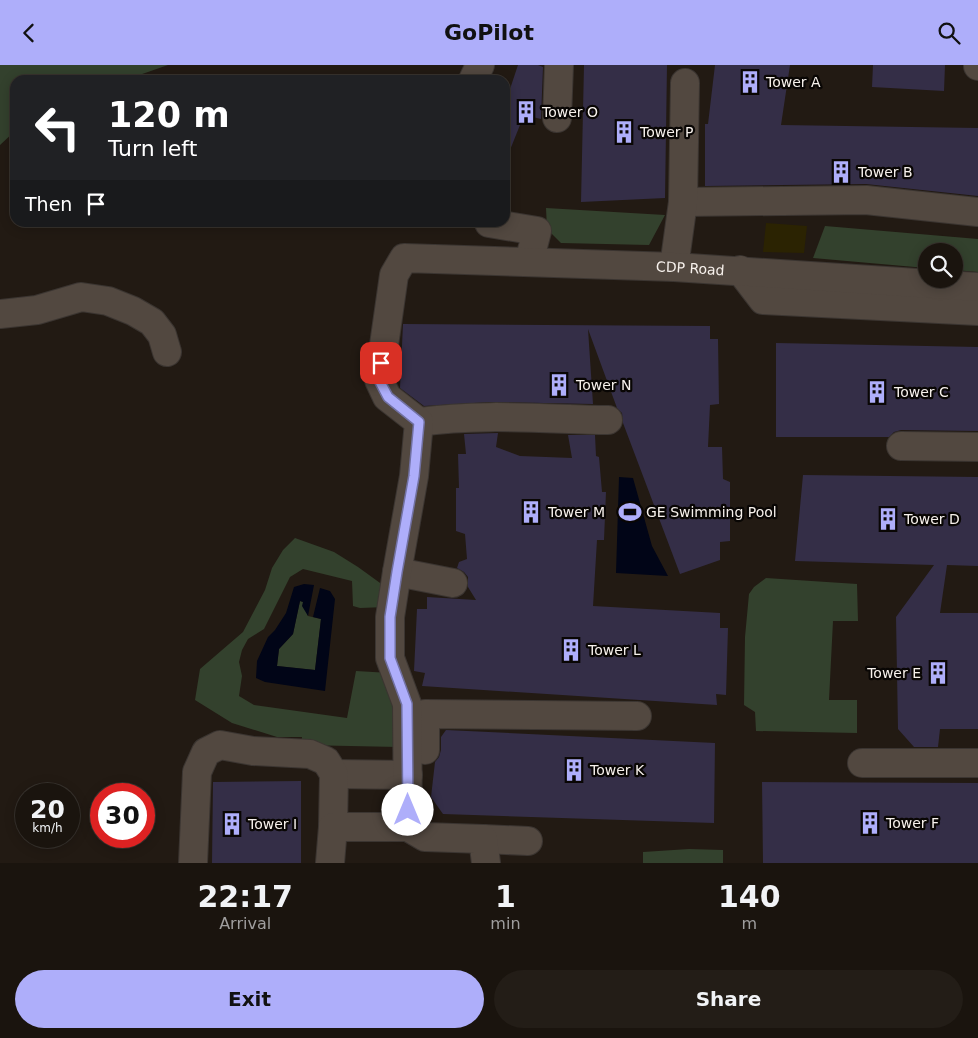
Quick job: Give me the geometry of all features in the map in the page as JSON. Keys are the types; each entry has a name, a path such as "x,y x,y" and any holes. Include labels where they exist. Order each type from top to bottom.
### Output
{"street":[{"path":"557,118 559,65"},
{"path":"674,267 683,202 685,83"},
{"path":"683,202 866,200 978,212"},
{"path":"510,226 537,231 528,262"},
{"name":"CDP Road","path":"419,422 388,397 379,380 394,275 404,258 740,270 978,287"},
{"path":"740,270 763,300 978,311"},
{"path":"0,314 37,310 80,297 108,301 133,311 152,322 162,335 167,352"},
{"path":"416,832 408,775 407,704 390,658 390,617 414,476 419,422 445,418 486,417 608,420"},
{"path":"901,446 978,447"},
{"path":"397,572 453,583"},
{"path":"416,832 425,714 637,716"},
{"path":"193,863 197,772 206,752 220,745 253,751 310,754 326,761 334,774 330,863"},
{"path":"862,763 978,763"},
{"path":"334,774 408,775"},
{"path":"333,827 416,832 485,851 528,841"}],"green space":[{"path":"0,65 168,65 139,75 10,75 10,136 0,145"},
{"path":"546,208 665,215 649,245 561,243 547,229"},
{"path":"825,226 978,239 978,272 963,271 963,243 918,243 918,267 813,258"},
{"path":"295,538 334,552 387,588 386,607 360,608 353,606 352,581 303,569 290,577 264,629 248,639 242,650 239,662 242,676 239,696 254,705 347,718 356,671 390,673 399,747 301,745 302,737 277,737 232,723 195,700 200,669 243,632 265,590 272,568 283,550"},
{"path":"766,578 857,584 858,621 833,621 829,700 857,700 857,733 756,731 755,712 744,705 745,637 749,594 754,587"},
{"path":"300,601 303,602 308,616 321,619 315,670 277,666 279,649 293,634"},
{"path":"689,849 723,850 723,863 643,863 643,852"}],"sand":[{"path":"766,223 807,226 804,253 763,252"}],"water":[{"name":"GE Swimming Pool","path":"619,477 633,478 652,546 668,576 616,573"},
{"path":"304,584 314,585 308,616 302,606 303,602 300,601 293,634 279,649 277,666 315,670 321,619 313,617 320,588 330,591 335,599 325,691 265,682 256,678 257,661 268,637 286,613 294,587"}],"building":[{"name":"Tower O","path":"518,65 538,65 543,67 541,119 524,115 510,150 510,89"},
{"name":"Tower P","path":"584,65 667,65 665,198 581,202"},
{"name":"Tower B","path":"715,65 790,65 781,125 978,128 978,196 866,184 705,186 705,124 708,124"},
{"path":"873,65 945,65 944,91 872,87"},
{"name":"Tower N","path":"403,324 710,326 710,339 718,339 719,404 710,405 708,447 722,447 723,479 730,482 730,541 720,542 720,560 680,574 623,423 622,413 617,408 588,329 593,404 490,402 424,406 400,388"},
{"name":"Tower C","path":"776,343 978,347 978,431 901,430 894,432 889,437 776,437"},
{"path":"498,433 496,447 520,456 572,458 568,435 595,435 596,456 599,457 602,492 606,492 604,540 597,540 593,606 720,613 720,628 728,628 726,695 716,694 717,705 422,686 425,673 414,671 417,609 427,609 427,597 476,600 468,587 468,577 457,568 459,562 467,559 465,534 456,531 456,488 459,488 458,454 466,454 464,434"},
{"path":"803,475 978,477 978,566 947,565 940,613 978,613 978,729 940,729 938,747 914,747 898,729 896,617 934,565 795,561"},
{"name":"Tower K","path":"446,730 715,743 714,823 443,814 431,797 435,762 441,750 441,737"},
{"name":"Tower I","path":"301,781 301,863 212,863 213,782"},
{"name":"Tower F","path":"762,782 978,783 978,863 763,863"}],"place":[{"name":"Tower A","path":"750,82"},
{"name":"Tower O","path":"526,112"},
{"name":"Tower P","path":"624,132"},
{"name":"Tower B","path":"841,172"},
{"name":"Tower N","path":"559,385"},
{"name":"Tower C","path":"877,392"},
{"name":"Tower M","path":"531,512"},
{"name":"GE Swimming Pool","path":"630,512"},
{"name":"Tower D","path":"888,519"},
{"name":"Tower L","path":"571,650"},
{"name":"Tower E","path":"938,673"},
{"name":"Tower K","path":"574,770"},
{"name":"Tower F","path":"870,823"},
{"name":"Tower I","path":"232,824"}],"route":[{"path":"381,363 379,380 388,397 419,422 414,476 390,617 390,658 407,704 408,810"}]}
